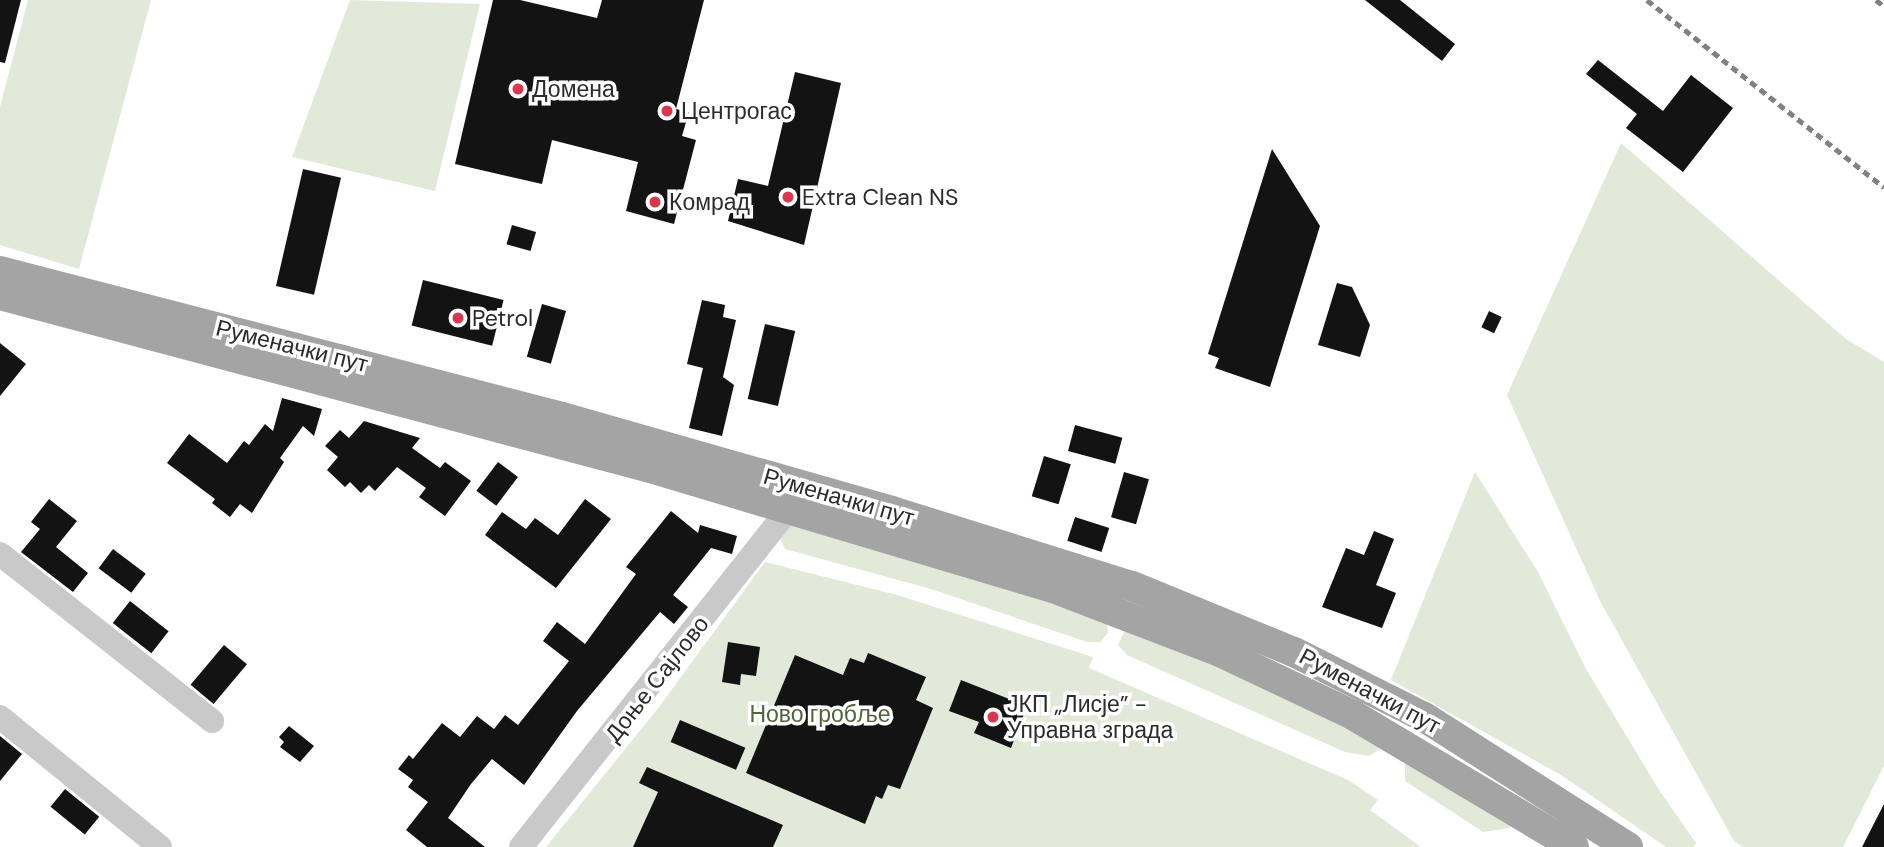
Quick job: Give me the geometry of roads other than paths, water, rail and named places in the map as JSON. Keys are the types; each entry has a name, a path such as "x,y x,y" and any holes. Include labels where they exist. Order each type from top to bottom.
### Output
{"main road":[{"name":"Руменачки пут","path":"0,271 562,417 931,523 1132,586 1294,652 1424,717 1628,847"},
{"name":"Руменачки пут","path":"0,295 790,508 1053,587 1222,653 1400,740 1574,847"}],"street":[{"name":"Доње Сајлово","path":"521,847 790,508"},
{"path":"0,554 212,721"},
{"path":"0,717 160,847"}],"railway":[{"path":"1647,0 1884,187"},
{"path":"1876,0 1884,6"}],"place":[{"name":"Домена","path":"518,89"},
{"name":"Центрогас","path":"667,111"},
{"name":"Extra Clean NS","path":"788,197"},
{"name":"Комрад","path":"655,202"},
{"name":"Petrol","path":"458,318"},
{"name":"ЈКП „Лисје” - Управна зграда","path":"993,717"}],"park label":[{"name":"Ново гробље","path":"820,714"}]}
